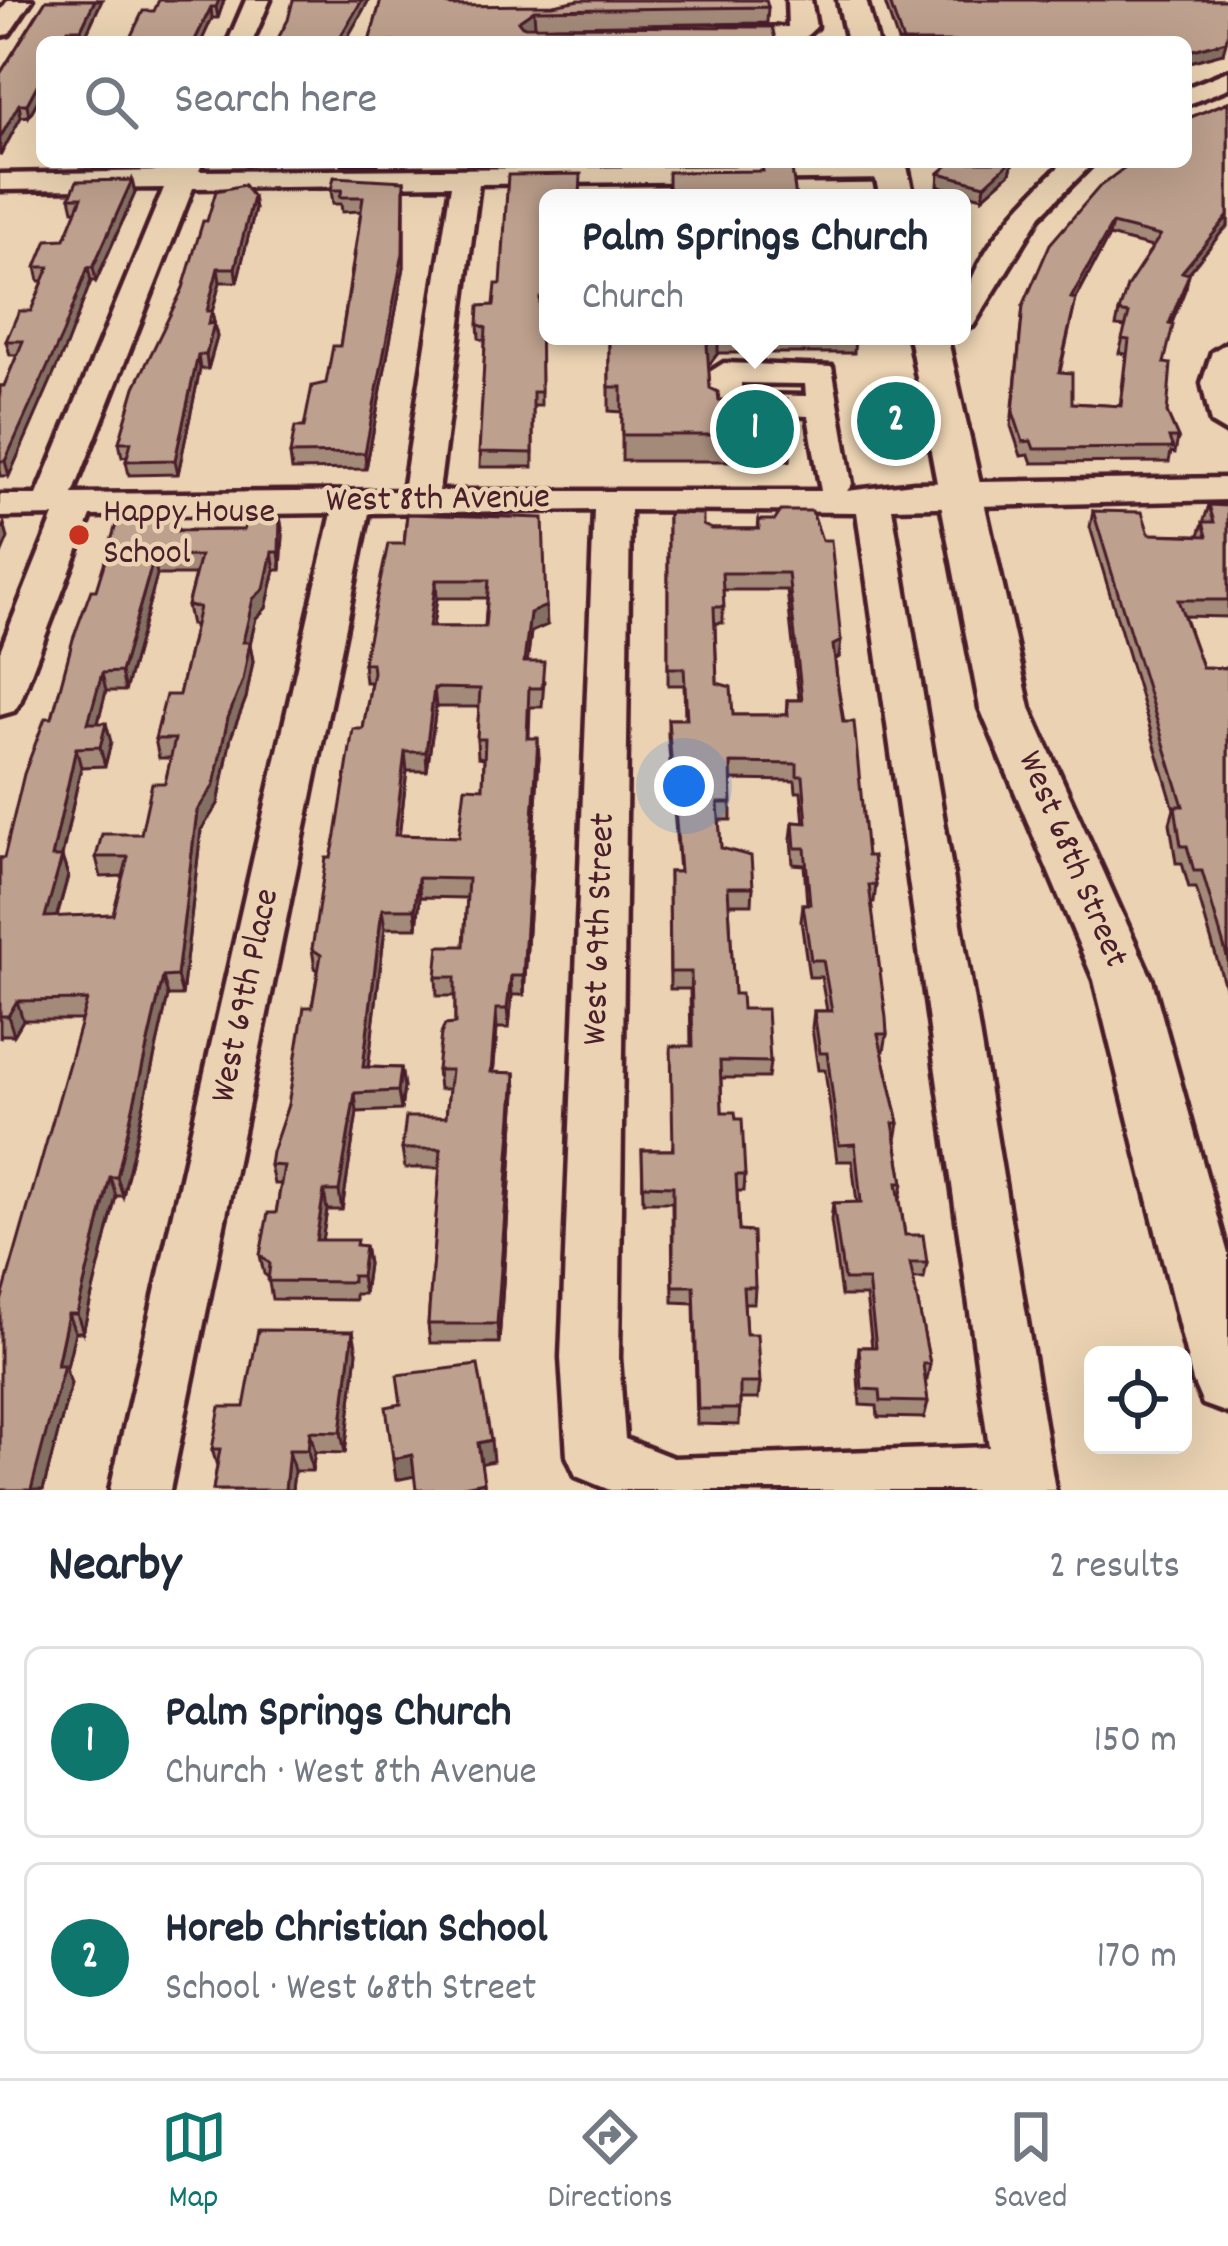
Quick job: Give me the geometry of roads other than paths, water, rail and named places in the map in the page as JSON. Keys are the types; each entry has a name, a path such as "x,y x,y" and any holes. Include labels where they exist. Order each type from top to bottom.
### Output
{"main road":[{"path":"852,0 861,36"},
{"name":"West 68th Street","path":"938,347 893,493 1005,708 1123,980 1209,1221 1228,1382"}],"street":[{"path":"0,29 20,0"},
{"path":"243,36 258,0"},
{"path":"689,36 794,34 803,27 799,0"},
{"path":"0,182 185,172 406,169 639,186 669,168 818,185 892,177"},
{"path":"971,303 1030,210 1074,168"},
{"path":"0,702 64,505 185,172"},
{"path":"420,500 466,175"},
{"path":"971,259 998,254"},
{"path":"1228,352 1219,382 1228,423"},
{"path":"824,406 893,493"},
{"name":"West 8th Avenue","path":"0,506 613,499 741,505 893,493 1228,489"},
{"name":"West 68th Street","path":"893,493 1024,1483"},
{"name":"West 69th Street","path":"613,499 590,1358 597,1456 673,1487 1024,1483"},
{"name":"West 69th Place","path":"140,1490 353,501"}],"place":[{"name":"Horeb Christian School","path":"896,421"},
{"name":"Palm Springs Church","path":"755,429"},
{"name":"Happy House School","path":"79,535"}]}
